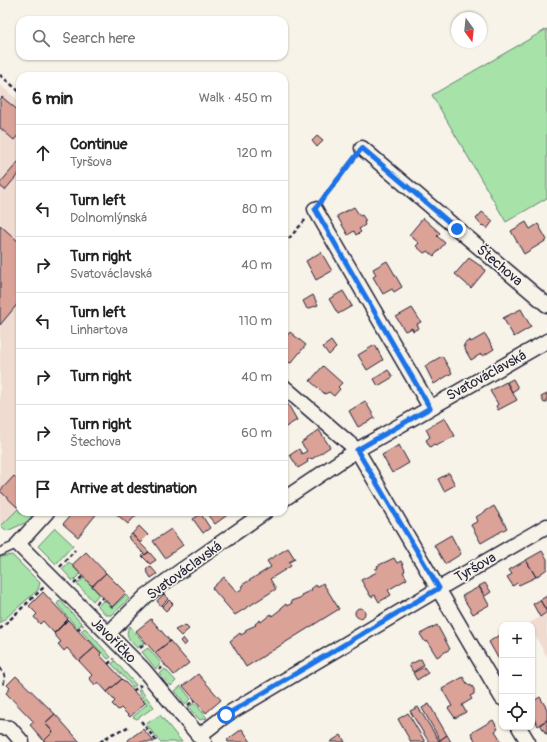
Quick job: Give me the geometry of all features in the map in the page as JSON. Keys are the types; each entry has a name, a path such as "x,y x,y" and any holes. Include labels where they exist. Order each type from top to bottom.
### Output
{"street":[{"name":"Štechova","path":"362,148 547,305"},
{"path":"315,209 430,408"},
{"name":"Svatováclavská","path":"288,496 357,450 547,341"},
{"path":"288,390 357,450 500,694"},
{"path":"18,544 43,516"},
{"name":"Svatováclavská","path":"108,634 146,596 259,516"},
{"name":"Tyršova","path":"202,739 226,715 439,588 547,526"},
{"name":"Javoříčko","path":"18,544 143,669 202,739"},
{"path":"0,726 10,728 22,742"},
{"path":"521,730 528,742"}],"lane":[{"path":"0,552 18,544"}],"path":[{"path":"0,75 16,89"},
{"path":"288,239 315,209 362,148"},
{"path":"58,568 75,550"},
{"path":"74,584 82,576"},
{"path":"0,629 49,583"},
{"path":"94,606 103,597"},
{"path":"0,668 5,676 2,686"},
{"path":"0,672 5,676"},
{"path":"133,691 143,683"},
{"path":"141,721 157,742"},
{"path":"100,742 112,734 128,727"}],"shaded area":[{"path":"0,85 16,99 16,511 0,527"},
{"path":"547,613 547,657 535,635 535,622 531,622"}],"green space":[{"path":"547,29 547,198 506,222 432,95"},
{"path":"16,511 16,516 33,516 27,522 7,531 1,526"},
{"path":"55,528 73,545 56,564 38,546"},
{"path":"12,555 40,583 38,590 0,623 0,557"},
{"path":"69,562 80,574 73,581 62,569"},
{"path":"84,578 99,594 93,601 77,584"},
{"path":"126,595 129,599 112,615 106,615 98,606 104,600 112,608"},
{"path":"60,600 82,624 77,628 57,604"},
{"path":"130,626 144,643 137,648 130,640 127,632"},
{"path":"85,628 111,657 108,659 81,631"},
{"path":"148,648 161,663 156,669 142,652"},
{"path":"115,661 136,685 133,687 112,664"},
{"path":"165,669 176,681 171,686 160,674"},
{"path":"181,686 191,699 185,704 175,691"},
{"path":"140,689 154,707 137,719 133,717 147,704 138,691"},
{"path":"195,703 207,718 200,720 188,707"},
{"path":"160,715 182,742 160,742 146,724"}],"building":[{"path":"2,97 16,109 16,138 14,140 0,128 0,100"},
{"path":"317,136 323,141 317,147 312,141"},
{"path":"16,164 16,177 5,190 0,186 0,183"},
{"path":"354,207 360,216 362,215 366,221 364,222 365,225 359,229 361,232 356,235 354,231 348,235 337,216"},
{"path":"482,212 493,221 487,229 476,219"},
{"path":"423,218 440,233 437,236 445,243 434,256 428,251 424,253 416,246 419,243 409,235"},
{"path":"526,222 530,229 538,224 547,240 524,254 511,231"},
{"path":"0,225 16,239 16,306 0,325"},
{"path":"321,252 332,271 316,280 306,261"},
{"path":"469,258 483,267 485,271 471,288 455,274"},
{"path":"387,261 402,287 394,292 392,289 383,294 373,277 376,275 373,269"},
{"path":"343,291 352,306 338,314 329,299"},
{"path":"313,295 318,305 307,309 303,301"},
{"path":"412,308 421,322 417,324 419,328 413,331 412,328 405,331 396,317"},
{"path":"521,309 531,327 514,337 503,318"},
{"path":"290,332 306,345 291,363 288,362 288,334"},
{"path":"485,334 494,349 483,356 481,354 471,360 463,346 465,346 464,344 470,340 471,342"},
{"path":"331,341 336,348 329,355 323,347"},
{"path":"375,345 383,360 367,370 358,355"},
{"path":"442,356 452,373 434,384 425,366"},
{"path":"323,366 342,383 338,387 340,389 334,396 329,392 325,394 310,381"},
{"path":"388,370 393,377 378,386 374,379"},
{"path":"513,379 518,388 512,392 507,382"},
{"path":"506,382 517,400 498,410 496,406 498,404 490,391"},
{"path":"547,394 547,402 544,403 541,397"},
{"path":"365,401 375,418 358,427 349,411"},
{"path":"288,404 297,420 288,426"},
{"path":"445,418 455,436 436,446 434,444 430,447 426,440 430,437 426,429"},
{"path":"319,430 330,447 312,459 307,460 308,462 298,468 290,455 299,449 302,454 307,451 301,443"},
{"path":"399,445 409,463 392,473 382,455"},
{"path":"449,473 455,485 444,491 438,479"},
{"path":"14,476 16,478 16,506 0,491"},
{"path":"494,506 507,528 481,543 471,525 478,521 476,517"},
{"path":"70,516 95,516 78,537 63,524"},
{"path":"119,516 135,516 128,524"},
{"path":"198,516 202,516 210,528 203,533 193,519"},
{"path":"208,516 226,516 215,524"},
{"path":"139,526 148,535 140,543 132,534"},
{"path":"171,529 183,545 165,558 153,541"},
{"path":"132,534 149,552 145,555 128,537"},
{"path":"451,535 461,554 445,564 434,545"},
{"path":"288,548 295,559 289,562 291,566 270,579 276,589 235,615 212,588 224,577 237,592 243,588 242,585 271,567 267,561"},
{"path":"542,551 547,559 547,569 536,577 526,560"},
{"path":"86,552 106,573 92,586 72,565"},
{"path":"149,552 156,560 150,564 142,556"},
{"path":"394,558 397,563 401,561 405,571 403,572 407,579 388,590 391,595 379,602 375,595 371,597 361,580 377,572 375,569 378,568 377,566"},
{"path":"526,560 536,577 519,585 517,583 513,586 507,577 512,574 509,570"},
{"path":"150,566 157,574 151,578 146,570"},
{"path":"106,573 126,593 112,607 92,586"},
{"path":"323,583 339,609 246,667 230,641 240,633 241,635 246,632 245,630 256,625 255,624 260,620 261,622 271,614 272,616 286,604 287,606 292,603 291,601 302,597 301,595 312,590 311,589 316,585 317,587"},
{"path":"485,583 491,592 485,596 479,586"},
{"path":"479,587 489,605 473,614 462,596"},
{"path":"43,592 68,619 54,633 43,621 40,624 34,617 37,614 29,606"},
{"path":"164,594 168,599 161,606 157,601"},
{"path":"547,596 547,612 540,600"},
{"path":"169,600 173,604 166,611 162,607"},
{"path":"540,600 547,612 540,617 533,604"},
{"path":"358,608 362,608 364,609 364,617 358,618 355,615 355,611"},
{"path":"151,619 170,641 155,653 136,631"},
{"path":"68,620 95,647 79,661 67,648 64,651 58,644 61,642 54,634"},
{"path":"185,625 189,629 181,636 175,630"},
{"path":"437,625 450,649 437,657 427,641 425,642 420,634"},
{"path":"499,635 498,658 489,642"},
{"path":"183,638 187,643 184,646 180,641"},
{"path":"170,641 189,663 174,675 155,653"},
{"path":"95,647 101,653 100,655 122,679 107,692 98,682 95,685 89,678 92,675 79,661"},
{"path":"421,659 424,665 413,672 409,665"},
{"path":"424,667 428,673 417,680 413,673"},
{"path":"198,674 221,700 206,713 183,686"},
{"path":"16,676 55,714 45,723 53,732 44,741 30,725 34,722 6,693 10,688 7,685"},
{"path":"463,677 468,685 472,686 474,689 474,694 470,696 472,699 462,705 466,712 455,718 448,708 452,706 442,689"},
{"path":"122,679 145,703 130,717 121,708 118,710 112,704 115,701 107,692"},
{"path":"540,697 547,709 547,720 538,726 535,720 535,700"},
{"path":"429,704 447,735 440,740 422,708"},
{"path":"418,707 439,741 429,742 410,711"},
{"path":"408,713 425,742 411,742 398,719"},
{"path":"55,714 80,742 44,741 53,732 45,723"},
{"path":"493,720 498,729 495,731 502,742 476,742 471,733"},
{"path":"547,720 547,734 546,734 540,724"},
{"path":"143,729 154,742 129,742 128,740"},
{"path":"242,729 251,742 228,742 227,740"},
{"path":"341,735 345,742 330,742"},
{"path":"447,735 451,742 437,742 439,741"}],"route":[{"path":"226,715 439,588 357,450 430,408 315,209 362,148 457,229"}]}
